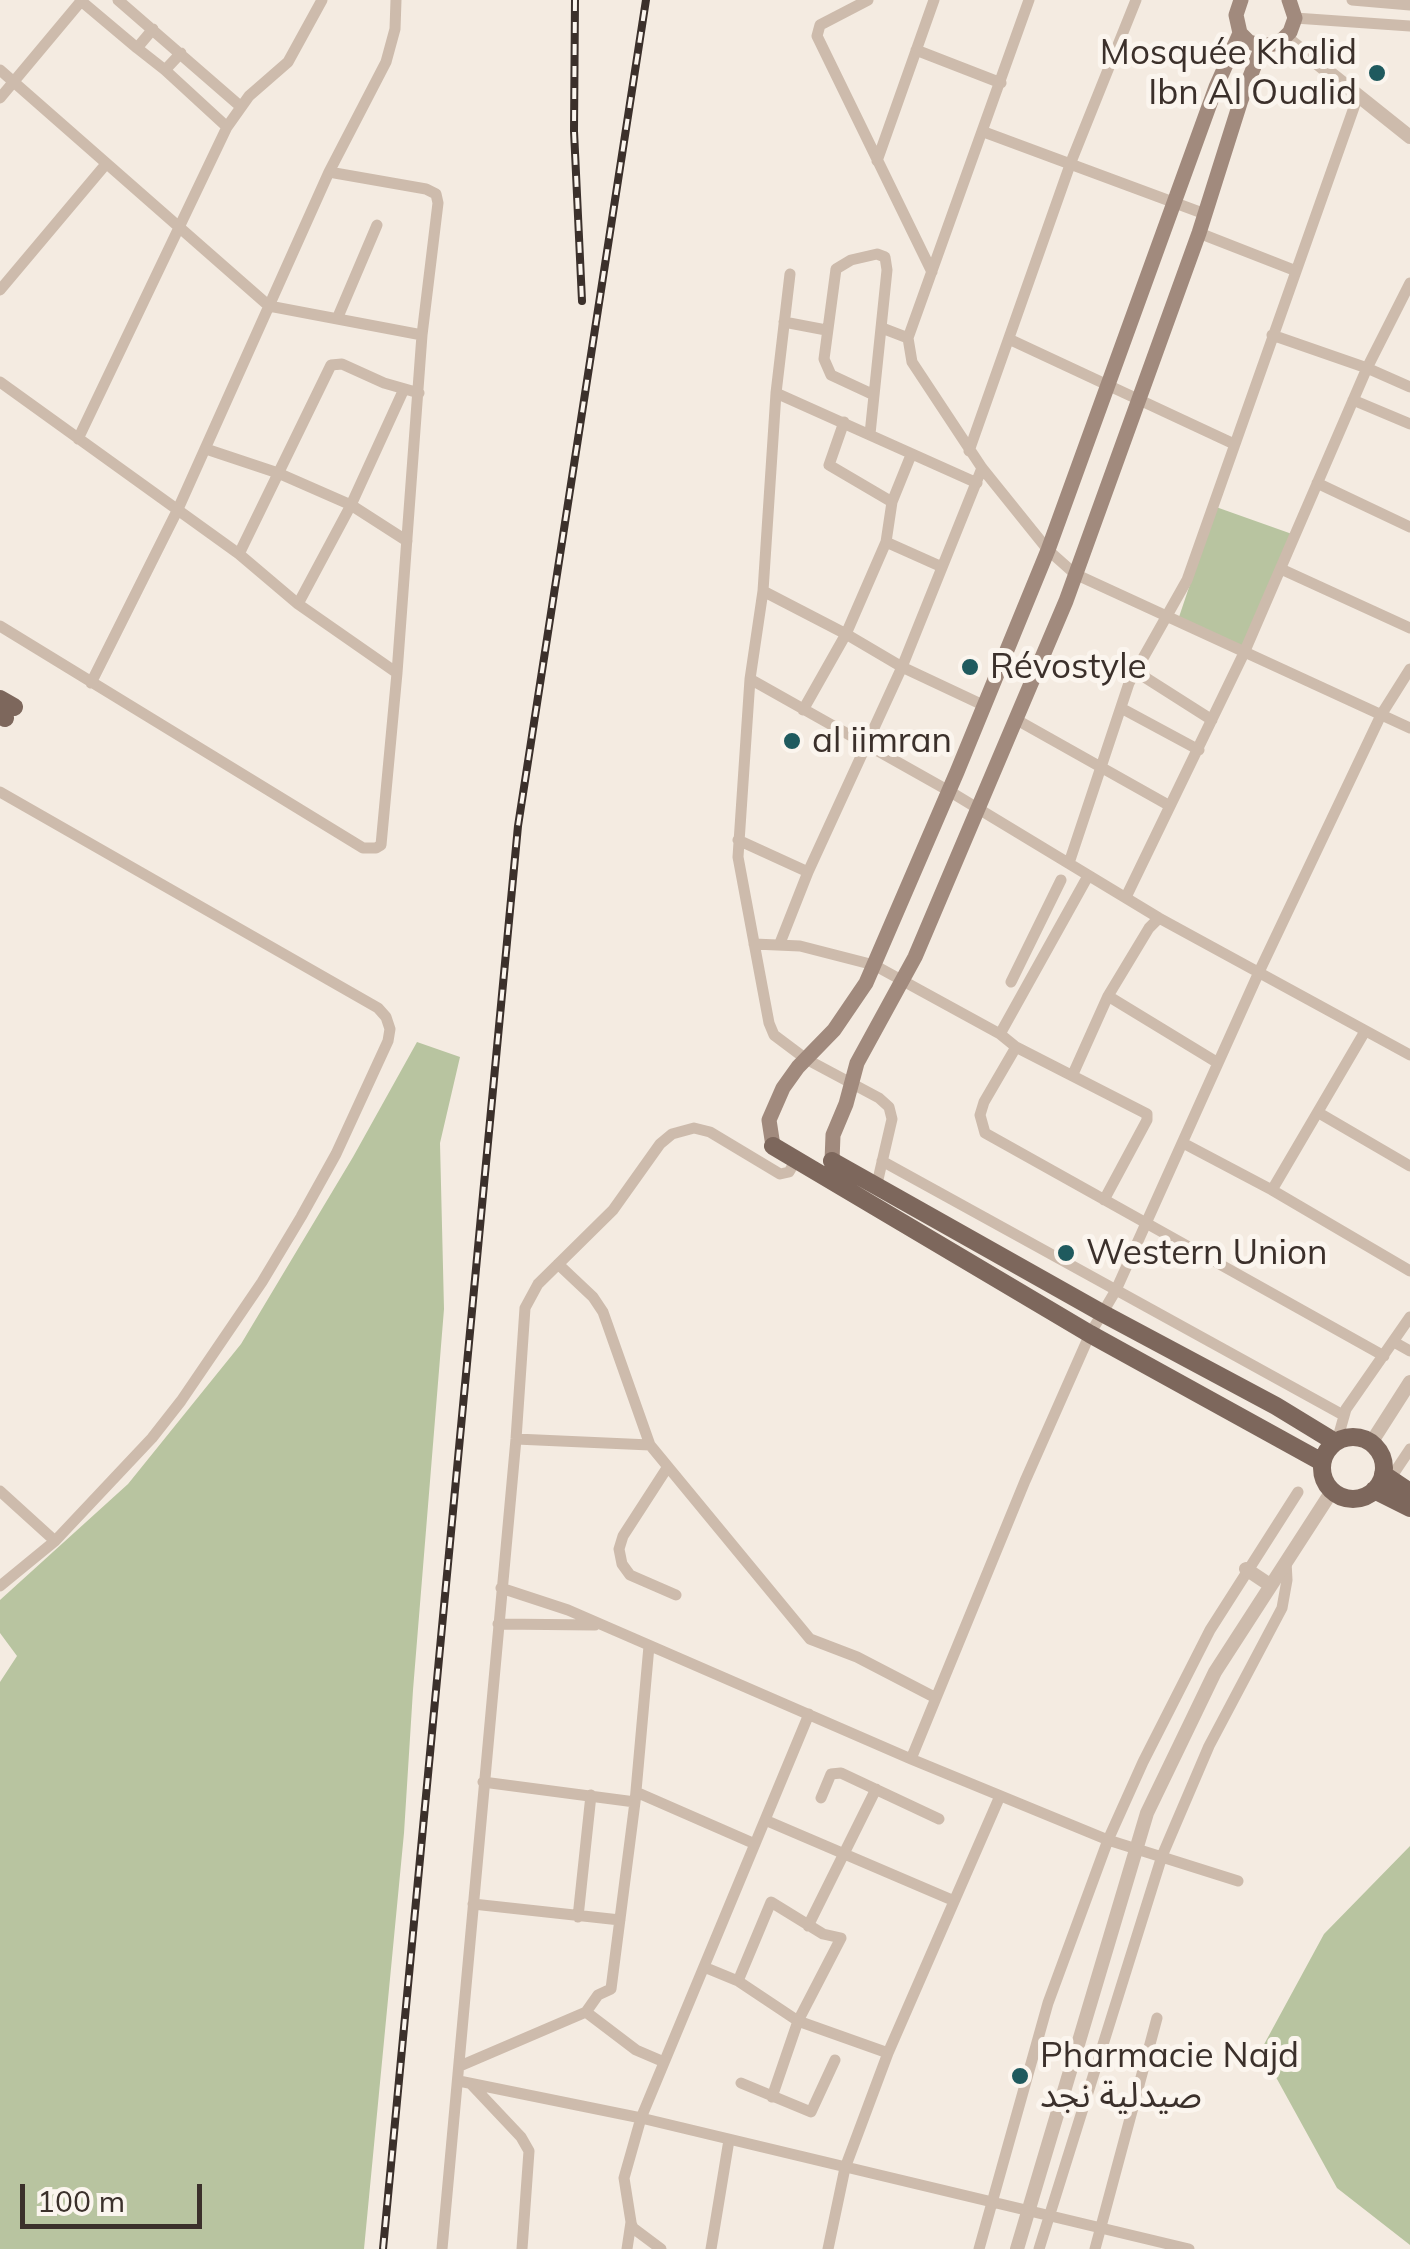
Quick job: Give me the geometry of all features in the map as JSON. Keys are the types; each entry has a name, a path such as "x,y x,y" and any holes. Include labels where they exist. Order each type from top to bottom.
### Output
{"main road":[{"path":"1241,0 1236,15 1240,33 1249,42 1262,46 1286,38 1293,5"},
{"path":"1240,33 1216,87 1048,550 874,966 846,1015 790,1077 776,1100 768,1127 773,1146 796,1160 1090,1334 1322,1462"},
{"path":"1262,46 1206,214 1075,574 904,981 866,1043 833,1135 832,1161 1336,1441 1358,1437 1371,1442 1382,1457 1382,1481 1410,1508"},
{"path":"1336,1441 1322,1462 1325,1481 1332,1491 1353,1498 1382,1481"},
{"path":"1382,1481 1410,1492"}],"street":[{"path":"0,98 81,0 227,127"},
{"path":"118,0 240,106"},
{"path":"91,683 206,449 329,172 386,62 395,30 396,0"},
{"path":"868,0 820,24 817,36 932,272"},
{"path":"877,160 934,0"},
{"path":"1030,0 908,338 912,362 982,468 1048,550 1075,574 1410,728"},
{"path":"970,451 1071,162 1136,0"},
{"path":"1352,0 1410,5"},
{"path":"78,439 227,127 240,106 288,62 319,1"},
{"path":"1293,5 1410,26"},
{"path":"138,48 153,29"},
{"path":"1286,38 1410,138"},
{"path":"916,50 1000,83"},
{"path":"165,70 181,53"},
{"path":"0,70 269,306 422,335"},
{"path":"1069,863 1134,670 1187,580 1358,96"},
{"path":"984,132 1206,214"},
{"path":"0,290 106,164"},
{"path":"0,626 370,850 383,840 422,335 438,203 436,194 426,189 329,172"},
{"path":"337,319 377,225"},
{"path":"1199,233 1294,270"},
{"path":"870,434 882,328 887,262 886,257 877,254 851,260 836,270 826,330 826,368 832,375 874,396"},
{"path":"790,274 776,393 764,591 750,679 738,840 771,1029 783,1044 806,1059 884,1101 891,1113 876,1188"},
{"path":"1126,897 1244,652 1366,368 1410,283"},
{"path":"784,322 826,330"},
{"path":"882,328 908,338"},
{"path":"1272,335 1410,388"},
{"path":"1011,340 1234,444"},
{"path":"240,554 331,365 342,364 419,393"},
{"path":"0,382 240,554 298,604 397,673"},
{"path":"298,604 351,505 404,389"},
{"path":"776,393 977,483"},
{"path":"1353,400 1410,424"},
{"path":"844,422 829,465 892,502"},
{"path":"206,449 278,473 351,505 407,541"},
{"path":"802,710 846,634 886,542 892,502 911,455"},
{"path":"780,943 808,872 902,668 982,468"},
{"path":"1316,483 1410,527"},
{"path":"886,542 942,568"},
{"path":"1281,569 1410,628"},
{"path":"764,591 902,668 984,706"},
{"path":"911,1759 1090,1334 1116,1290 1381,715 1410,669"},
{"path":"1134,670 1212,720"},
{"path":"750,679 949,791 1160,918 1410,1055"},
{"path":"1121,708 1198,750"},
{"path":"1016,720 1170,806"},
{"path":"0,792 378,1008 390,1029 336,1154 262,1282 152,1438 55,1542 0,1586"},
{"path":"738,840 808,872"},
{"path":"1000,1034 1088,876"},
{"path":"1011,982 1060,880"},
{"path":"1073,1074 1108,996 1149,928 1160,918"},
{"path":"1038,925 1055,934"},
{"path":"754,944 780,943 874,966 1000,1034 1016,1047 1146,1114 1147,1120 1104,1200"},
{"path":"1108,996 1218,1064"},
{"path":"1272,1190 1364,1032"},
{"path":"1016,1047 984,1102 980,1125 994,1138 1384,1356"},
{"path":"1319,1113 1410,1166"},
{"path":"442,2249 465,2083 460,2066 525,1308 530,1294 613,1210 660,1144 679,1131 694,1128 710,1132 780,1174 789,1172 796,1160"},
{"path":"1182,1143 1410,1270"},
{"path":"882,1162 1342,1415"},
{"path":"558,1264 593,1296 603,1312 650,1445 810,1639 857,1656 936,1698"},
{"path":"1336,1441 1342,1415 1410,1317"},
{"path":"1394,1342 1410,1351"},
{"path":"1371,1442 1410,1382"},
{"path":"516,1439 650,1445"},
{"path":"1382,1481 1410,1449"},
{"path":"667,1468 622,1536 619,1549 622,1564 630,1574 676,1594"},
{"path":"0,1491 55,1542"},
{"path":"1017,2249 1134,1848 1160,1780 1195,1710 1332,1491"},
{"path":"979,2249 1048,2004 1108,1840 1155,1736 1210,1630 1298,1492"},
{"path":"1039,2249 1162,1856 1209,1746 1282,1608 1288,1580 1286,1560"},
{"path":"1246,1569 1270,1585"},
{"path":"501,1588 551,1604 1108,1840 1238,1882"},
{"path":"498,1624 599,1625"},
{"path":"460,2066 586,2012 598,1994 610,1989 636,1797 649,1646"},
{"path":"661,2249 633,2228 624,2178 641,2118 809,1714"},
{"path":"821,1798 836,1772 939,1819"},
{"path":"483,1782 636,1797 755,1844"},
{"path":"808,1926 876,1789"},
{"path":"578,1917 591,1795"},
{"path":"828,2249 846,2168 888,2052 1000,1796"},
{"path":"765,1820 952,1900"},
{"path":"738,1981 770,1902 826,1936 841,1938 798,2021 772,2097"},
{"path":"473,1904 620,1920"},
{"path":"704,1967 738,1981 798,2021 888,2052"},
{"path":"586,2012 636,2050 664,2062"},
{"path":"1096,2249 1157,2018"},
{"path":"741,2083 813,2112 835,2060"},
{"path":"465,2083 641,2118 1190,2249"},
{"path":"465,2083 521,2136 529,2151 522,2249"},
{"path":"711,2249 729,2140"},
{"path":"627,2249 631,2222"}],"green space":[{"path":"1216,507 1292,534 1241,650 1179,617"},
{"path":"417,1042 460,1057 440,1143 444,1309 404,1833 364,2249 0,2249 0,1682 17,1656 0,1633 0,1600 128,1484 241,1344"},
{"path":"1410,1846 1410,2245 1337,2188 1261,2050 1324,1934"}],"railway":[{"path":"575,0 574,131 582,301"},
{"path":"383,2249 518,826 646,0"}],"place":[{"name":"Mosquée Khalid Ibn Al Oualid","path":"1377,73"},
{"name":"Révostyle","path":"970,667"},
{"name":"al iimran","path":"792,741"},
{"name":"Western Union","path":"1066,1253"},
{"name":"Pharmacie Najd صيدلية نجد","path":"1020,2076"}]}
